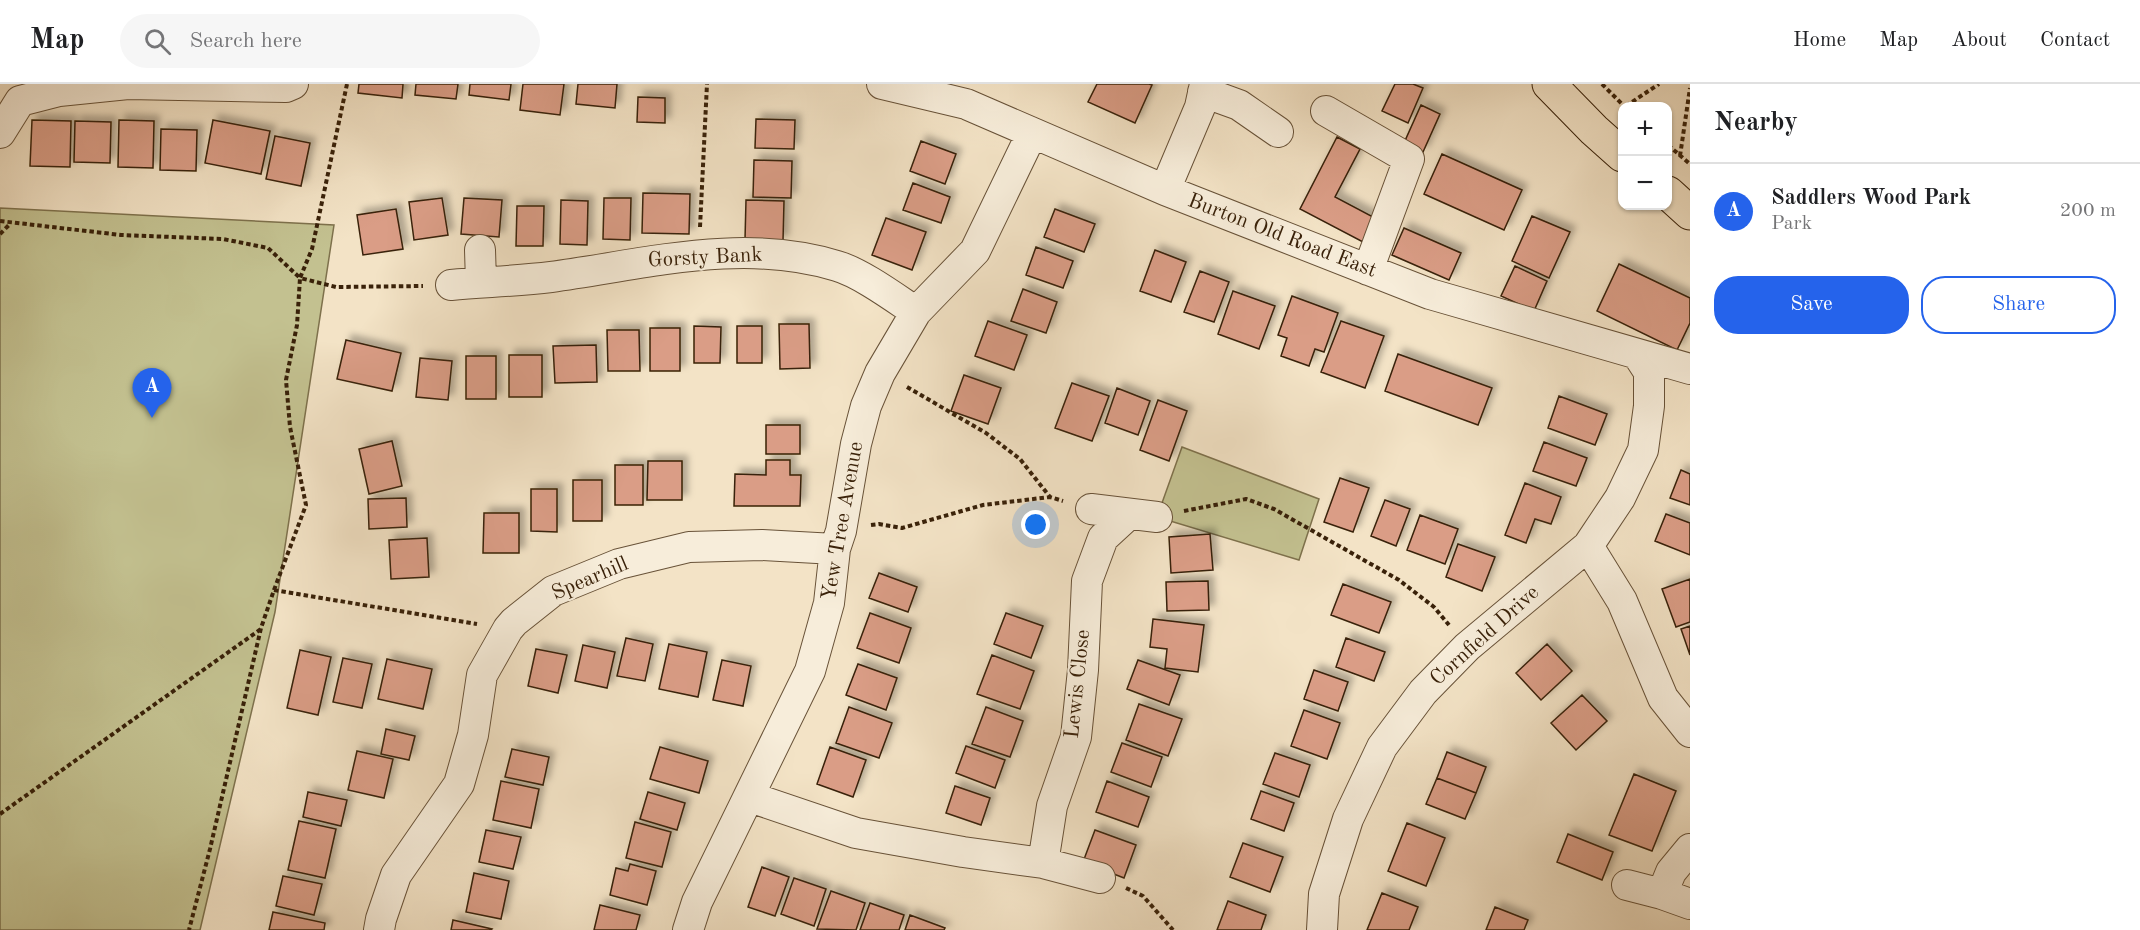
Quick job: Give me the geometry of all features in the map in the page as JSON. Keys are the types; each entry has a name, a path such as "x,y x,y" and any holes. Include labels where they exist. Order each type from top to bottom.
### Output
{"highway":[{"path":"1549,84 1594,130 1618,150"},
{"path":"1672,197 1690,213"}],"street":[{"path":"0,133 20,101 59,91 128,84 286,87 293,84"},
{"name":"Burton Old Road East","path":"882,84 966,104 1164,190 1430,294 1690,369"},
{"path":"1164,190 1200,107 1204,88 1239,105 1278,132"},
{"path":"1326,111 1409,159 1368,270"},
{"name":"Yew Tree Avenue","path":"688,930 696,902 750,797 810,671 829,603 856,444 866,406 880,373 916,312 975,251 1032,133"},
{"path":"480,250 481,282"},
{"name":"Gorsty Bank","path":"451,285 550,277 698,255 783,254 839,266 880,288 916,312"},
{"name":"Cornfield Drive","path":"1322,930 1324,894 1348,819 1382,747 1423,692 1467,647 1588,546 1620,498 1643,450 1649,406 1649,372 1638,355"},
{"path":"1091,509 1143,516"},
{"name":"Lewis Close","path":"1043,863 1052,806 1076,737 1083,670 1087,581 1103,538 1143,516"},
{"name":"Spearhill","path":"379,930 396,874 459,784 473,735 482,675 508,629 553,591 619,564 689,547 838,540"},
{"path":"1588,546 1622,601 1663,698 1690,732"},
{"path":"750,797 856,832 963,852 1043,863 1100,878"},
{"path":"1662,894 1671,872 1690,849"},
{"path":"1627,885 1690,904"}],"path":[{"path":"189,930 261,628 306,505 290,427 286,380 297,325 300,278 312,249 347,84"},
{"path":"698,255 707,84"},
{"path":"1602,84 1621,102"},
{"path":"1631,102 1659,84"},
{"path":"1680,156 1690,88"},
{"path":"1672,149 1690,164"},
{"path":"0,221 121,235 223,239 268,248 300,278 336,287 451,285"},
{"path":"0,234 11,223"},
{"path":"880,373 986,433 1020,459 1050,497"},
{"path":"838,540 879,524 902,528 983,505 1050,497 1091,509"},
{"path":"1143,516 1246,499 1274,509 1398,580 1434,607 1467,647"},
{"path":"274,590 508,629"},
{"path":"0,814 261,628"},
{"path":"1100,878 1143,896 1173,930"}],"shaded area":[{"path":"0,208 334,225 275,612 200,930 0,930"},
{"path":"1182,447 1319,499 1299,560 1157,517"}],"building":[{"path":"359,84 403,84 402,98 358,93"},
{"path":"416,84 458,84 456,99 415,95"},
{"path":"470,84 511,84 509,100 469,95"},
{"path":"523,84 564,84 560,115 520,110"},
{"path":"578,84 617,84 615,108 576,104"},
{"path":"1097,84 1152,85 1135,123 1088,102"},
{"path":"1395,84 1413,84 1423,88 1408,123 1382,111"},
{"path":"638,97 665,98 665,123 637,122"},
{"path":"1421,105 1440,114 1423,152 1404,143"},
{"path":"756,119 795,120 794,149 755,148"},
{"path":"32,120 71,121 70,167 30,166"},
{"path":"119,120 154,121 153,168 118,167"},
{"path":"213,120 270,131 261,174 205,163"},
{"path":"75,121 111,122 110,163 74,162"},
{"path":"161,129 197,130 196,171 160,170"},
{"path":"275,136 310,143 301,186 266,179"},
{"path":"1337,137 1360,149 1335,197 1375,218 1363,242 1300,209"},
{"path":"921,141 956,154 945,184 910,171"},
{"path":"1442,154 1522,190 1504,230 1424,194"},
{"path":"754,160 792,161 791,198 753,197"},
{"path":"913,183 950,197 941,223 903,210"},
{"path":"643,193 690,194 689,234 642,233"},
{"path":"442,198 448,235 414,240 409,202"},
{"path":"464,198 502,200 499,237 461,234"},
{"path":"604,198 631,198 630,240 603,239"},
{"path":"561,200 588,201 587,245 560,244"},
{"path":"746,200 784,201 783,241 745,240"},
{"path":"517,206 544,206 543,246 516,246"},
{"path":"396,209 403,249 363,255 357,215"},
{"path":"1055,209 1095,224 1084,252 1044,237"},
{"path":"1532,216 1570,232 1549,278 1512,261"},
{"path":"886,218 926,232 912,270 872,255"},
{"path":"1404,228 1461,253 1449,280 1392,255"},
{"path":"1036,247 1073,261 1063,288 1026,275"},
{"path":"1155,250 1186,262 1171,302 1140,291"},
{"path":"1619,264 1690,298 1690,323 1677,350 1597,311"},
{"path":"1515,266 1547,281 1534,311 1501,296"},
{"path":"1200,271 1229,282 1214,322 1184,312"},
{"path":"1023,289 1057,302 1046,333 1011,321"},
{"path":"1233,291 1275,306 1259,349 1218,334"},
{"path":"1292,296 1338,313 1324,352 1315,349 1309,366 1281,356 1287,338 1278,335"},
{"path":"988,321 1027,335 1014,370 975,356"},
{"path":"1341,321 1384,336 1365,388 1321,372"},
{"path":"779,324 809,324 810,368 780,369"},
{"path":"694,326 721,327 720,363 694,363"},
{"path":"737,326 762,326 762,363 737,363"},
{"path":"650,328 680,328 680,371 650,371"},
{"path":"607,330 639,330 640,371 608,371"},
{"path":"346,340 401,353 392,391 337,379"},
{"path":"596,345 597,382 555,383 553,346"},
{"path":"1398,354 1492,388 1478,425 1385,391"},
{"path":"509,355 542,355 542,397 509,397"},
{"path":"466,356 496,356 496,399 466,399"},
{"path":"420,358 452,361 448,400 416,397"},
{"path":"964,375 1001,388 988,424 951,411"},
{"path":"1072,383 1109,396 1092,441 1055,428"},
{"path":"1117,388 1150,401 1138,435 1105,423"},
{"path":"1559,396 1607,414 1595,445 1548,428"},
{"path":"1158,400 1187,411 1169,461 1140,450"},
{"path":"766,425 800,425 800,454 766,454"},
{"path":"392,441 402,486 369,494 359,449"},
{"path":"1544,442 1587,458 1576,486 1533,471"},
{"path":"766,460 790,460 790,475 801,475 800,506 734,506 735,474 766,475"},
{"path":"648,461 682,461 682,500 647,500"},
{"path":"615,465 643,465 643,505 615,505"},
{"path":"1681,470 1690,474 1690,505 1670,498"},
{"path":"1340,478 1369,488 1353,532 1324,522"},
{"path":"573,480 602,480 602,521 573,521"},
{"path":"1525,483 1561,497 1551,524 1535,519 1526,543 1505,535"},
{"path":"531,489 557,489 557,532 531,531"},
{"path":"406,498 407,527 369,529 368,499"},
{"path":"1385,500 1410,509 1396,546 1371,536"},
{"path":"484,513 519,513 519,553 483,553"},
{"path":"1666,514 1690,523 1690,555 1655,541"},
{"path":"1420,515 1458,529 1445,564 1407,550"},
{"path":"1210,534 1213,570 1171,573 1169,537"},
{"path":"427,538 429,577 391,579 389,540"},
{"path":"1458,544 1495,557 1482,591 1446,577"},
{"path":"879,573 917,587 908,612 869,598"},
{"path":"1690,579 1690,622 1676,627 1662,589"},
{"path":"1208,581 1209,610 1167,611 1166,582"},
{"path":"1343,584 1391,602 1379,633 1331,615"},
{"path":"870,613 911,628 899,663 857,648"},
{"path":"1006,613 1043,626 1031,658 994,644"},
{"path":"1153,619 1204,625 1198,672 1165,668 1167,649 1150,647"},
{"path":"1690,626 1690,655 1681,629"},
{"path":"626,638 653,644 645,681 617,676"},
{"path":"1346,638 1385,652 1374,681 1336,667"},
{"path":"669,644 707,652 698,697 659,689"},
{"path":"1547,644 1572,671 1541,700 1516,673"},
{"path":"583,645 615,652 607,688 575,681"},
{"path":"536,649 567,655 558,693 528,686"},
{"path":"300,650 331,657 318,715 287,708"},
{"path":"992,655 1034,671 1020,709 977,694"},
{"path":"343,658 372,664 362,708 333,702"},
{"path":"387,659 432,669 423,709 378,699"},
{"path":"722,660 751,666 743,706 713,700"},
{"path":"1138,660 1180,675 1169,705 1127,689"},
{"path":"858,664 897,678 886,710 846,695"},
{"path":"1314,670 1348,682 1338,711 1304,699"},
{"path":"1582,695 1607,721 1576,750 1551,723"},
{"path":"1139,704 1182,719 1168,756 1126,740"},
{"path":"849,707 892,723 879,758 836,743"},
{"path":"986,707 1023,721 1010,757 972,744"},
{"path":"1304,710 1340,723 1327,759 1291,746"},
{"path":"386,729 415,736 409,760 381,754"},
{"path":"1122,743 1162,757 1151,787 1111,772"},
{"path":"966,746 1005,760 995,788 956,773"},
{"path":"660,747 708,761 699,793 650,779"},
{"path":"830,747 866,760 853,797 817,784"},
{"path":"512,749 549,757 543,785 505,777"},
{"path":"357,751 393,759 384,798 348,790"},
{"path":"1447,752 1486,767 1476,793 1437,778"},
{"path":"1275,753 1310,765 1299,797 1263,784"},
{"path":"1634,774 1676,791 1652,851 1609,835"},
{"path":"1437,778 1476,793 1465,819 1426,804"},
{"path":"501,781 539,789 531,828 493,820"},
{"path":"1107,781 1149,797 1138,827 1096,812"},
{"path":"955,786 990,798 981,825 946,813"},
{"path":"1261,791 1294,803 1284,831 1251,819"},
{"path":"308,792 347,800 341,826 303,817"},
{"path":"648,792 685,803 677,830 640,819"},
{"path":"299,821 336,829 325,878 288,870"},
{"path":"635,822 671,832 662,867 626,858"},
{"path":"1407,823 1445,838 1426,886 1388,871"},
{"path":"486,830 521,837 513,869 479,862"},
{"path":"1095,830 1136,845 1124,878 1083,862"},
{"path":"1568,834 1613,852 1602,880 1557,862"},
{"path":"1243,843 1283,857 1270,892 1230,877"},
{"path":"630,864 656,871 647,905 610,895 616,868 628,871"},
{"path":"762,867 789,877 775,916 748,907"},
{"path":"474,873 509,881 501,919 466,912"},
{"path":"283,876 322,884 314,915 276,906"},
{"path":"794,878 826,889 814,926 781,914"},
{"path":"831,891 865,903 856,930 817,929"},
{"path":"1382,893 1418,907 1409,930 1367,930"},
{"path":"1228,901 1266,915 1261,930 1217,930"},
{"path":"870,903 904,915 899,930 860,930"},
{"path":"600,905 640,915 636,930 594,930"},
{"path":"1495,907 1528,920 1524,930 1486,930"},
{"path":"273,912 325,923 324,930 269,930"},
{"path":"910,915 945,928 944,930 905,930"},
{"path":"453,920 492,929 451,930"}],"place":[{"name":"Saddlers Wood Park","path":"152,418"}]}
